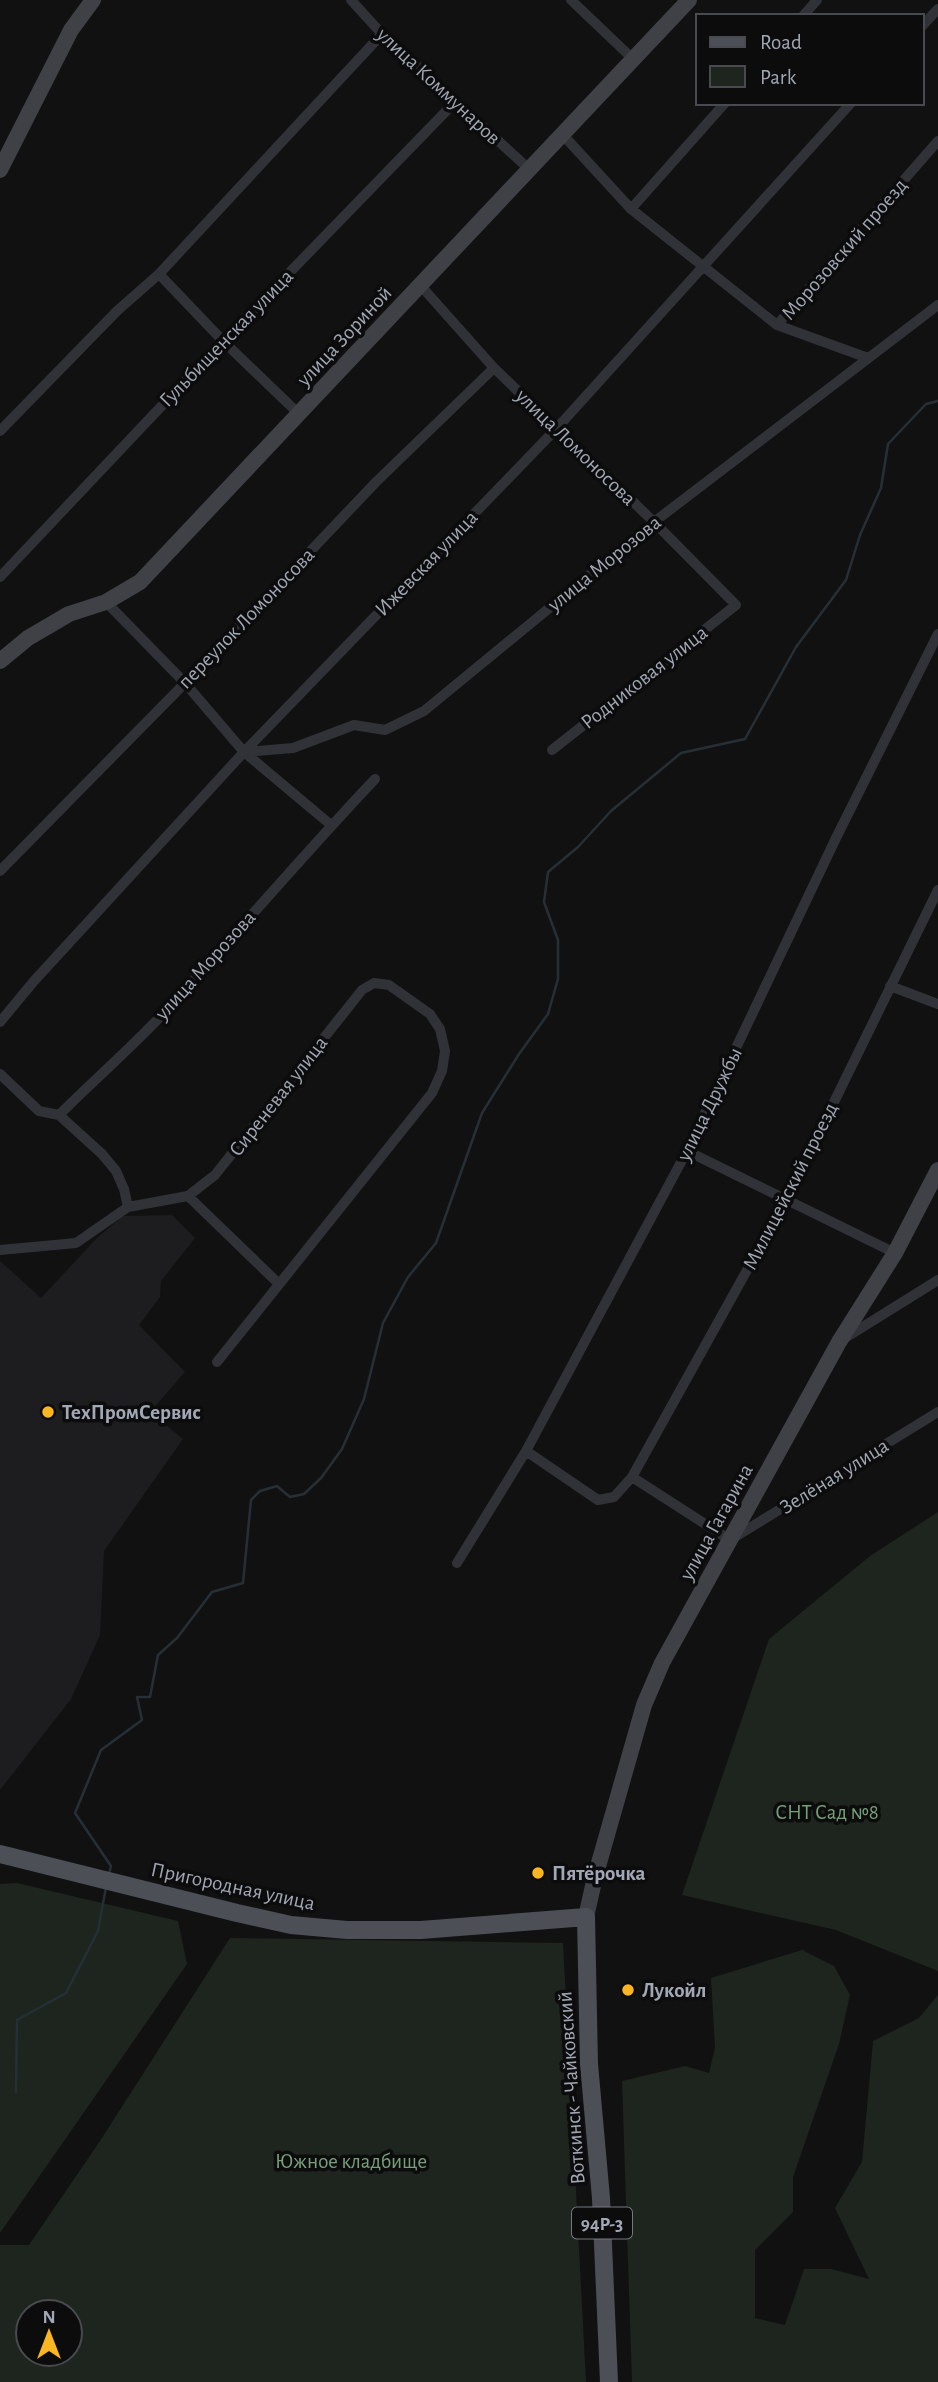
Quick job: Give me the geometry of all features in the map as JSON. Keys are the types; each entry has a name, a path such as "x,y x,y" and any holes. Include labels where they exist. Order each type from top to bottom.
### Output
{"main road":[{"path":"0,170 71,30 93,0"},
{"name":"улица Зориной","path":"0,662 28,638 69,614 106,602 140,582 689,0"},
{"name":"улица Гагарина","path":"586,1917 594,1877 644,1705 662,1662 839,1342 895,1253 938,1170"},
{"name":"Пригородная улица","path":"0,1854 291,1925 348,1930 421,1930 586,1917"},
{"name":"Воткинск - Чайковский","path":"586,1917 589,2064 601,2198 609,2382"}],"street":[{"name":"улица Коммунаров","path":"351,0 382,34 530,170"},
{"path":"571,0 634,60"},
{"path":"805,14 817,0"},
{"path":"924,24 938,9"},
{"path":"0,431 117,311 159,274 382,34"},
{"name":"Гульбищенская улица","path":"0,577 223,341 455,102"},
{"path":"631,209 723,105"},
{"name":"Ижевская улица","path":"0,1023 34,981 244,752 557,428 849,105"},
{"path":"563,135 631,209 777,325 868,358"},
{"name":"Морозовский проезд","path":"777,325 938,141"},
{"path":"159,274 223,341 299,414"},
{"name":"улица Ломоносова","path":"421,286 494,368 736,605"},
{"name":"улица Морозова","path":"244,752 293,748 354,725 385,730 424,711 654,522 938,305"},
{"name":"переулок Ломоносова","path":"0,871 185,683 377,481 494,368"},
{"path":"106,602 185,683 244,752 331,825"},
{"name":"Родниковая улица","path":"552,750 736,605"},
{"name":"улица Дружбы","path":"457,1563 526,1451 687,1151 836,838 938,634"},
{"name":"улица Морозова","path":"60,1115 101,1073 127,1052 173,1003 374,779"},
{"name":"Милицейский проезд","path":"632,1477 786,1200 938,890"},
{"name":"Сиреневая улица","path":"188,1196 215,1175 362,990 374,983 389,985 430,1014 440,1029 446,1051 442,1071 432,1093 279,1284"},
{"path":"890,986 938,1004"},
{"path":"0,1074 39,1111 60,1115 102,1154 116,1171 128,1207"},
{"path":"687,1151 895,1253"},
{"path":"0,1250 76,1243 128,1207 188,1196 279,1284 217,1362"},
{"path":"839,1342 938,1280"},
{"name":"Зелёная улица","path":"730,1540 938,1412"},
{"path":"526,1451 598,1500 614,1497 632,1477 730,1540"}],"shaded area":[{"path":"172,1215 195,1238 161,1281 160,1297 139,1325 185,1372 150,1412 183,1439 104,1551 100,1635 71,1699 0,1790 0,1261 41,1298 97,1238 123,1216"}],"green space":[{"name":"СНТ Сад №8","path":"938,1512 938,1971 836,1930 682,1895 769,1639 870,1556"},
{"path":"17,1883 178,1921 187,1964 0,2233 0,1884"},
{"name":"Южное кладбище","path":"230,1938 563,1943 586,2382 0,2382 0,2245 29,2245 100,2141"},
{"path":"802,1950 834,1966 850,1995 839,2044 793,2177 793,2212 755,2250 755,2318 785,2325 804,2269 831,2269 869,2279 835,2208 862,2162 873,2041 919,2018 938,1995 938,2382 632,2382 622,2081 685,2066 709,2073 715,2047 711,1978"}],"waterway":[{"path":"109,1874 111,1866 75,1813 101,1750 142,1720 137,1697 150,1697 158,1655 177,1638 212,1592 243,1583 251,1500 260,1491 277,1486 290,1497 304,1494 321,1478 342,1449 364,1399 383,1323 408,1277 436,1243 482,1113 548,1014 558,979 558,940 544,902 548,872 578,847 611,811 681,753 745,739 796,647 846,580 860,535 881,488 888,444 926,404 938,401"},
{"path":"16,2092 17,2020 66,1993 98,1931 106,1887"}],"place":[{"name":"ТехПромСервис","path":"48,1412"},
{"name":"Пятёрочка","path":"538,1873"},
{"name":"Лукойл","path":"628,1990"}]}
